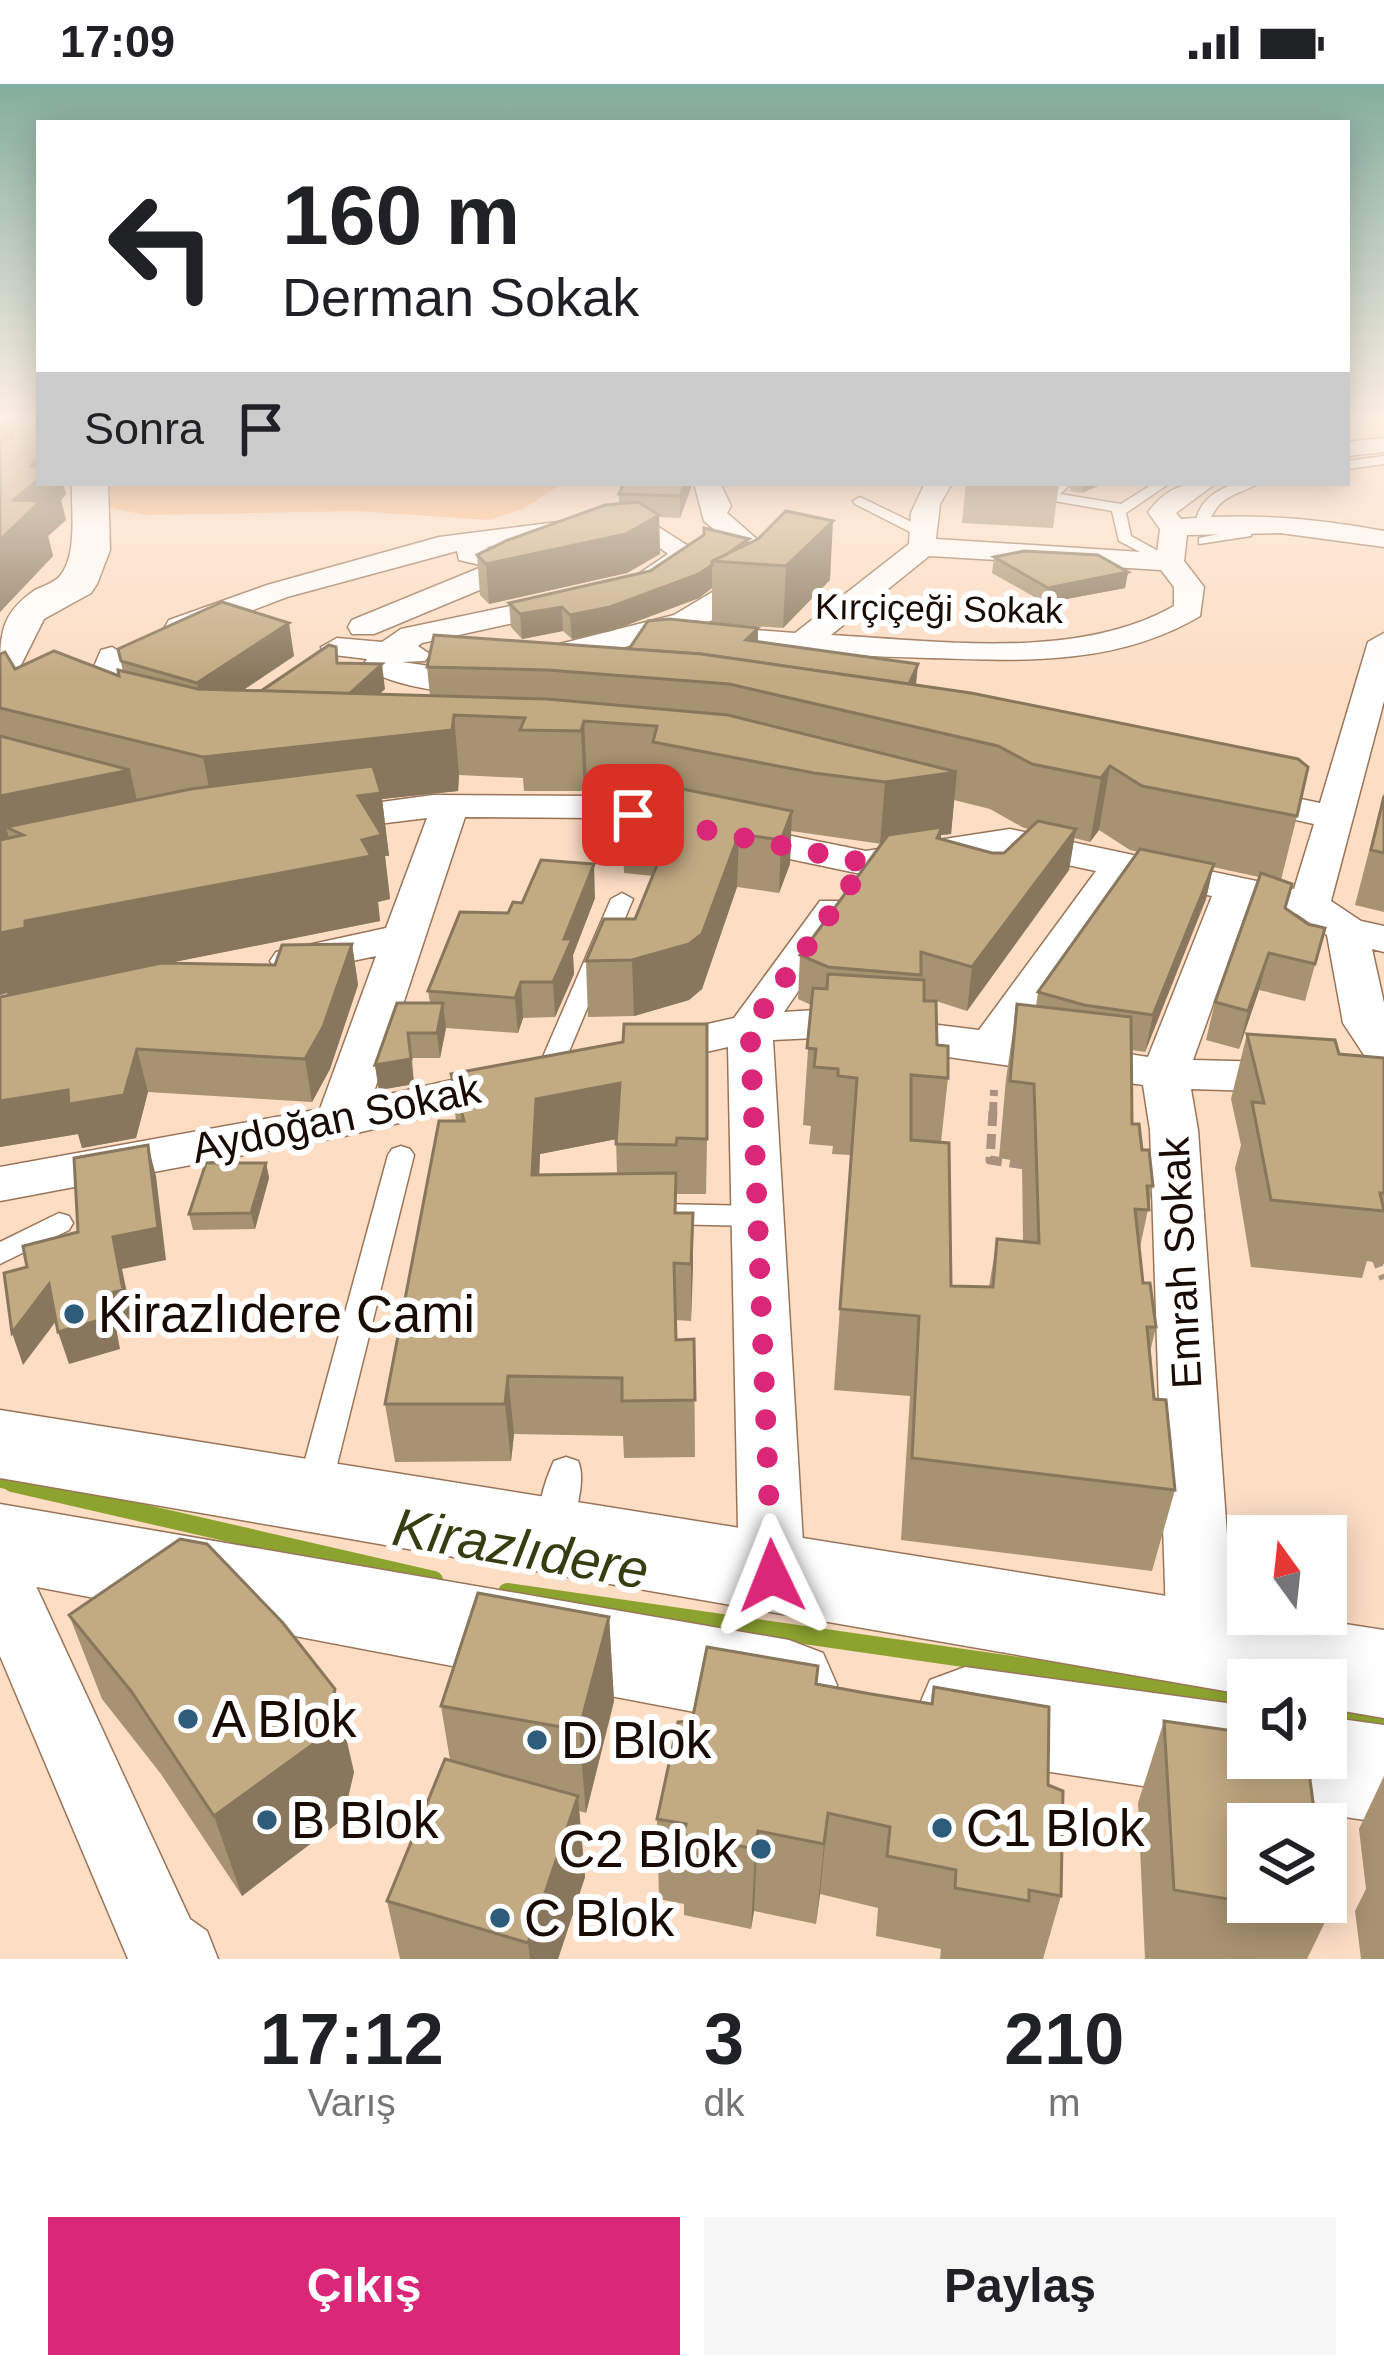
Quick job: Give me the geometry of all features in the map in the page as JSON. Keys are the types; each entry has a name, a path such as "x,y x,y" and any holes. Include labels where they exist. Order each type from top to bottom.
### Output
{"street":[{"path":"0,665 27,612 76,584 90,550 90,506"},
{"path":"370,567 455,553 489,556 499,563 496,573 368,624 328,653 388,652 524,663 662,632 743,590 772,559 713,515 717,506"},
{"path":"800,646 922,539 929,506"},
{"name":"Kırçiçeği Sokak","path":"1168,506 1161,512 1211,530"},
{"path":"1211,530 1308,524 1384,539"},
{"path":"70,669 112,657 241,603 439,545 593,526 705,531 745,541"},
{"path":"574,688 412,677 379,665 388,652 412,636 639,584 686,554 649,529"},
{"name":"Kırçiçeği Sokak","path":"662,632 800,646 1078,650 1168,625 1189,610 1189,587 1170,562 1211,530"},
{"path":"922,539 1170,562"},
{"path":"1310,905 1384,642"},
{"path":"112,657 103,678 110,704 166,723"},
{"path":"1203,790 1336,818"},
{"path":"274,826 450,806 594,807 669,831 866,863 1010,841"},
{"path":"340,1120 450,806"},
{"path":"957,816 1010,841 1310,905 1367,949 1366,1023 1384,1051"},
{"path":"772,1576 750,1028 866,863"},
{"path":"992,1068 1118,867"},
{"name":"Emrah Sokak","path":"1201,1647 1174,1130 1165,1074 1234,891"},
{"path":"248,970 406,937"},
{"name":"Aydoğan Sokak","path":"0,1184 340,1120 750,1028 815,1024 992,1068 1384,1080"},
{"path":"0,1444 312,1497 559,1504 772,1576 1384,1674"},
{"path":"0,1542 878,1701 1227,1751"},
{"path":"0,1579 162,1947 179,1959"},
{"path":"1347,1769 1384,1774"}],"lane":[{"path":"867,506 922,539"},
{"path":"1104,506 1124,509"},
{"path":"1129,506 1119,512 1124,538 1170,562"},
{"path":"1208,506 1204,510 1211,530 1268,538"},
{"path":"548,1073 622,899"},
{"path":"312,1497 401,1155"},
{"path":"631,1214 758,1216"},
{"path":"0,1254 59,1223"}],"path":[{"path":"992,1068 990,1160 1053,1169"},
{"path":"1369,1239 1384,1279"}],"shaded area":[{"path":"99,506 528,506 489,520 356,511 146,515"}],"building":[{"path":"0,506 35,506 0,540"},
{"path":"604,506 644,506 659,515 626,534 486,564 477,555"},
{"path":"786,511 833,521 786,566 712,561 758,539"},
{"path":"704,528 749,539 699,574 610,607 570,615 562,607 520,614 509,603 650,571 704,535"},
{"path":"1024,551 1098,555 1128,572 1048,588 994,557"},
{"path":"222,602 289,623 197,683 121,661 118,649"},
{"path":"648,621 758,628 746,640 918,664 909,684 701,654 629,649"},
{"path":"434,635 701,654 971,693 1298,759 1308,767 1297,816 1142,786 1110,766 1101,778 1032,764 998,746 729,684 548,670 427,667"},
{"path":"329,645 336,647 337,663 382,664 349,694 261,691"},
{"path":"54,651 119,676 118,670 198,689 547,699 728,715 957,772 885,782 653,742 657,726 584,721 581,731 520,730 525,718 454,715 452,730 203,757 0,708 0,654 5,652 15,669"},
{"path":"0,736 130,770 0,796"},
{"path":"373,766 381,793 358,796 382,835 362,840 371,856 25,921 25,928 0,933 0,840 23,835 6,827 191,789"},
{"path":"643,781 792,811 781,840 739,834 702,934 689,944 632,960 586,961 604,919 635,919 673,826 622,820"},
{"path":"1384,796 1384,853 1371,850"},
{"path":"1038,821 1076,829 972,967 921,952 921,975 828,967 800,955 888,835 942,827 937,838 1004,853"},
{"path":"1140,849 1214,864 1153,1015 1084,1005 1038,992"},
{"path":"541,860 594,864 564,939 572,939 553,982 521,982 515,998 428,991 460,912 508,913 513,902 522,903"},
{"path":"1261,873 1292,884 1285,908 1308,924 1325,928 1315,964 1269,953 1248,1011 1215,1002"},
{"path":"352,944 323,1027 305,1059 137,1049 124,1095 69,1104 68,1090 0,1101 0,997 161,963 275,965 282,945"},
{"path":"828,974 924,980 924,1001 936,1001 937,1045 948,1046 948,1078 911,1075 911,1140 949,1143 951,1286 993,1287 997,1239 1039,1243 1034,1084 1010,1081 1017,1004 1131,1017 1132,1124 1139,1124 1142,1150 1149,1150 1153,1186 1147,1186 1149,1210 1135,1209 1143,1283 1150,1283 1156,1327 1147,1327 1154,1399 1166,1400 1175,1490 912,1458 919,1316 840,1309 857,1078 838,1076 838,1069 814,1067 816,1049 807,1048 813,988 827,989"},
{"path":"397,1003 443,1003 437,1033 408,1033 411,1059 375,1065"},
{"path":"624,1024 707,1024 707,1139 677,1138 676,1145 616,1144 620,1083 536,1099 532,1175 676,1173 675,1213 693,1213 691,1264 674,1263 676,1340 694,1339 695,1400 622,1401 622,1378 508,1376 505,1404 385,1404 439,1121 464,1121 451,1074 623,1042"},
{"path":"1247,1034 1335,1040 1339,1054 1384,1058 1384,1193 1380,1193 1384,1211 1271,1200 1252,1102 1264,1103"},
{"path":"148,1145 158,1228 113,1237 123,1290 106,1294 110,1317 58,1332 49,1284 12,1333 4,1273 27,1267 23,1246 78,1232 74,1158"},
{"path":"206,1163 266,1163 251,1213 189,1214"},
{"path":"180,1539 207,1544 283,1623 335,1689 323,1737 214,1816 131,1691 69,1615"},
{"path":"478,1593 609,1617 579,1730 441,1706"},
{"path":"707,1647 818,1666 816,1684 871,1694 932,1704 934,1687 1049,1707 1048,1785 1063,1791 1061,1896 1029,1890 1029,1901 955,1888 956,1870 887,1856 890,1827 828,1813 824,1844 758,1831 755,1849 683,1835 686,1824 657,1819 678,1722 692,1721"},
{"path":"1164,1721 1227,1730 1227,1779 1310,1779 1313,1803 1227,1803 1227,1899 1174,1890"},
{"path":"445,1759 578,1796 528,1943 387,1901"}],"waterway":[{"name":"Kirazlıdere","path":"0,1480 24,1486"},
{"name":"Kirazlıdere","path":"12,1483 24,1486"},
{"name":"Kirazlıdere","path":"24,1486 434,1580"},
{"name":"Kirazlıdere","path":"507,1592 1227,1696"},
{"name":"Kirazlıdere","path":"1347,1714 1384,1719"}],"place":[{"name":"Kirazlıdere Cami","path":"74,1314"},
{"name":"A Blok","path":"188,1719"},
{"name":"D Blok","path":"537,1740"},
{"name":"B Blok","path":"267,1820"},
{"name":"C1 Blok","path":"942,1828"},
{"name":"C2 Blok","path":"761,1849"},
{"name":"C Blok","path":"500,1918"}],"route":[{"path":"633,815 866,863 750,1028 772,1576"}]}
